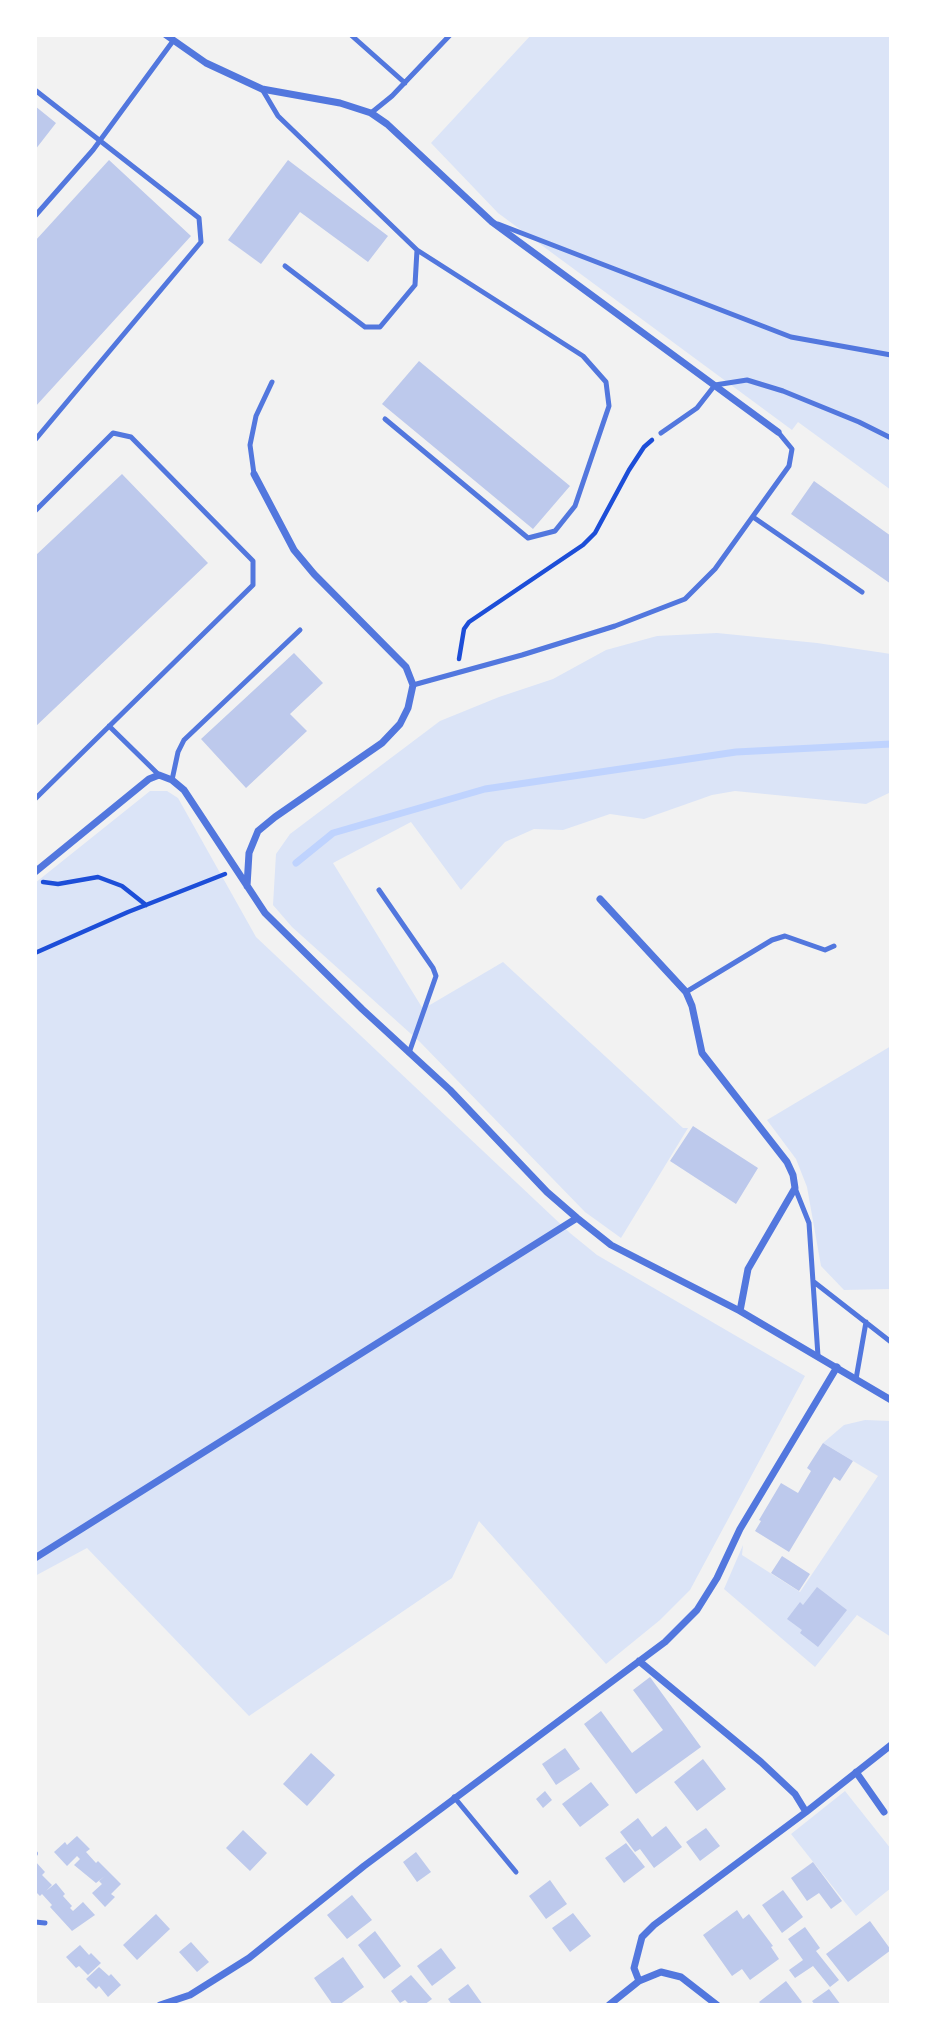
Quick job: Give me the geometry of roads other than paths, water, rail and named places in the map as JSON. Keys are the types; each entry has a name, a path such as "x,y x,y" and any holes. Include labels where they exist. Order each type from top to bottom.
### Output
{"street":[{"path":"166,35 206,63 262,89 340,103 371,113 387,124 492,222 778,432"},
{"path":"247,887 249,853 258,831 382,743 400,724 408,708 412,685 406,667 314,574 294,550 254,474"},
{"path":"35,872 149,779 159,775 172,780 184,790 265,913 450,1090 547,1192 577,1218 611,1245 740,1311 891,1400"},
{"path":"600,900 686,992 692,1006 702,1053 787,1162 793,1175 796,1188 748,1269 740,1311"},
{"path":"35,1558 577,1218"},
{"path":"160,2005 190,1995 239,1965 454,1797 665,1642 697,1610 740,1529 837,1367"},
{"path":"639,1661 761,1762 795,1794 806,1812"},
{"path":"639,1981 634,1968 642,1937 654,1925 891,1745"},
{"path":"856,1772 884,1812"},
{"path":"609,2005 639,1981 661,1972 681,1977 717,2005"}],"lane":[{"path":"351,35 405,83"},
{"path":"371,113 405,83 450,35"},
{"path":"35,216 100,141 173,41"},
{"path":"262,89 278,116 417,250 583,356 606,382 609,406 575,506 555,531 528,538 385,419"},
{"path":"35,90 199,218 201,242 35,440"},
{"path":"492,222 791,337 891,355"},
{"path":"285,266 365,327 380,327 415,285 417,250"},
{"path":"661,433 698,408 715,385 747,380 783,391 891,438"},
{"path":"254,474 250,445 256,416 272,382"},
{"path":"412,685 615,626 685,599 715,569 789,466 792,449 778,432"},
{"path":"35,511 113,433 131,437 253,561 253,585 35,799"},
{"path":"753,517 862,592"},
{"path":"172,780 178,752 184,740 300,630"},
{"path":"109,726 159,775"},
{"path":"379,890 436,976 409,1053"},
{"path":"686,992 772,940 785,936 800,939 825,950 834,946"},
{"path":"796,1188 808,1223 818,1356"},
{"path":"814,1282 891,1342"},
{"path":"856,1379 866,1322"},
{"path":"454,1797 516,1872"},
{"path":"35,1922 45,1923"}],"waterway":[{"path":"296,863 333,833 485,789 736,752 891,744"}]}
